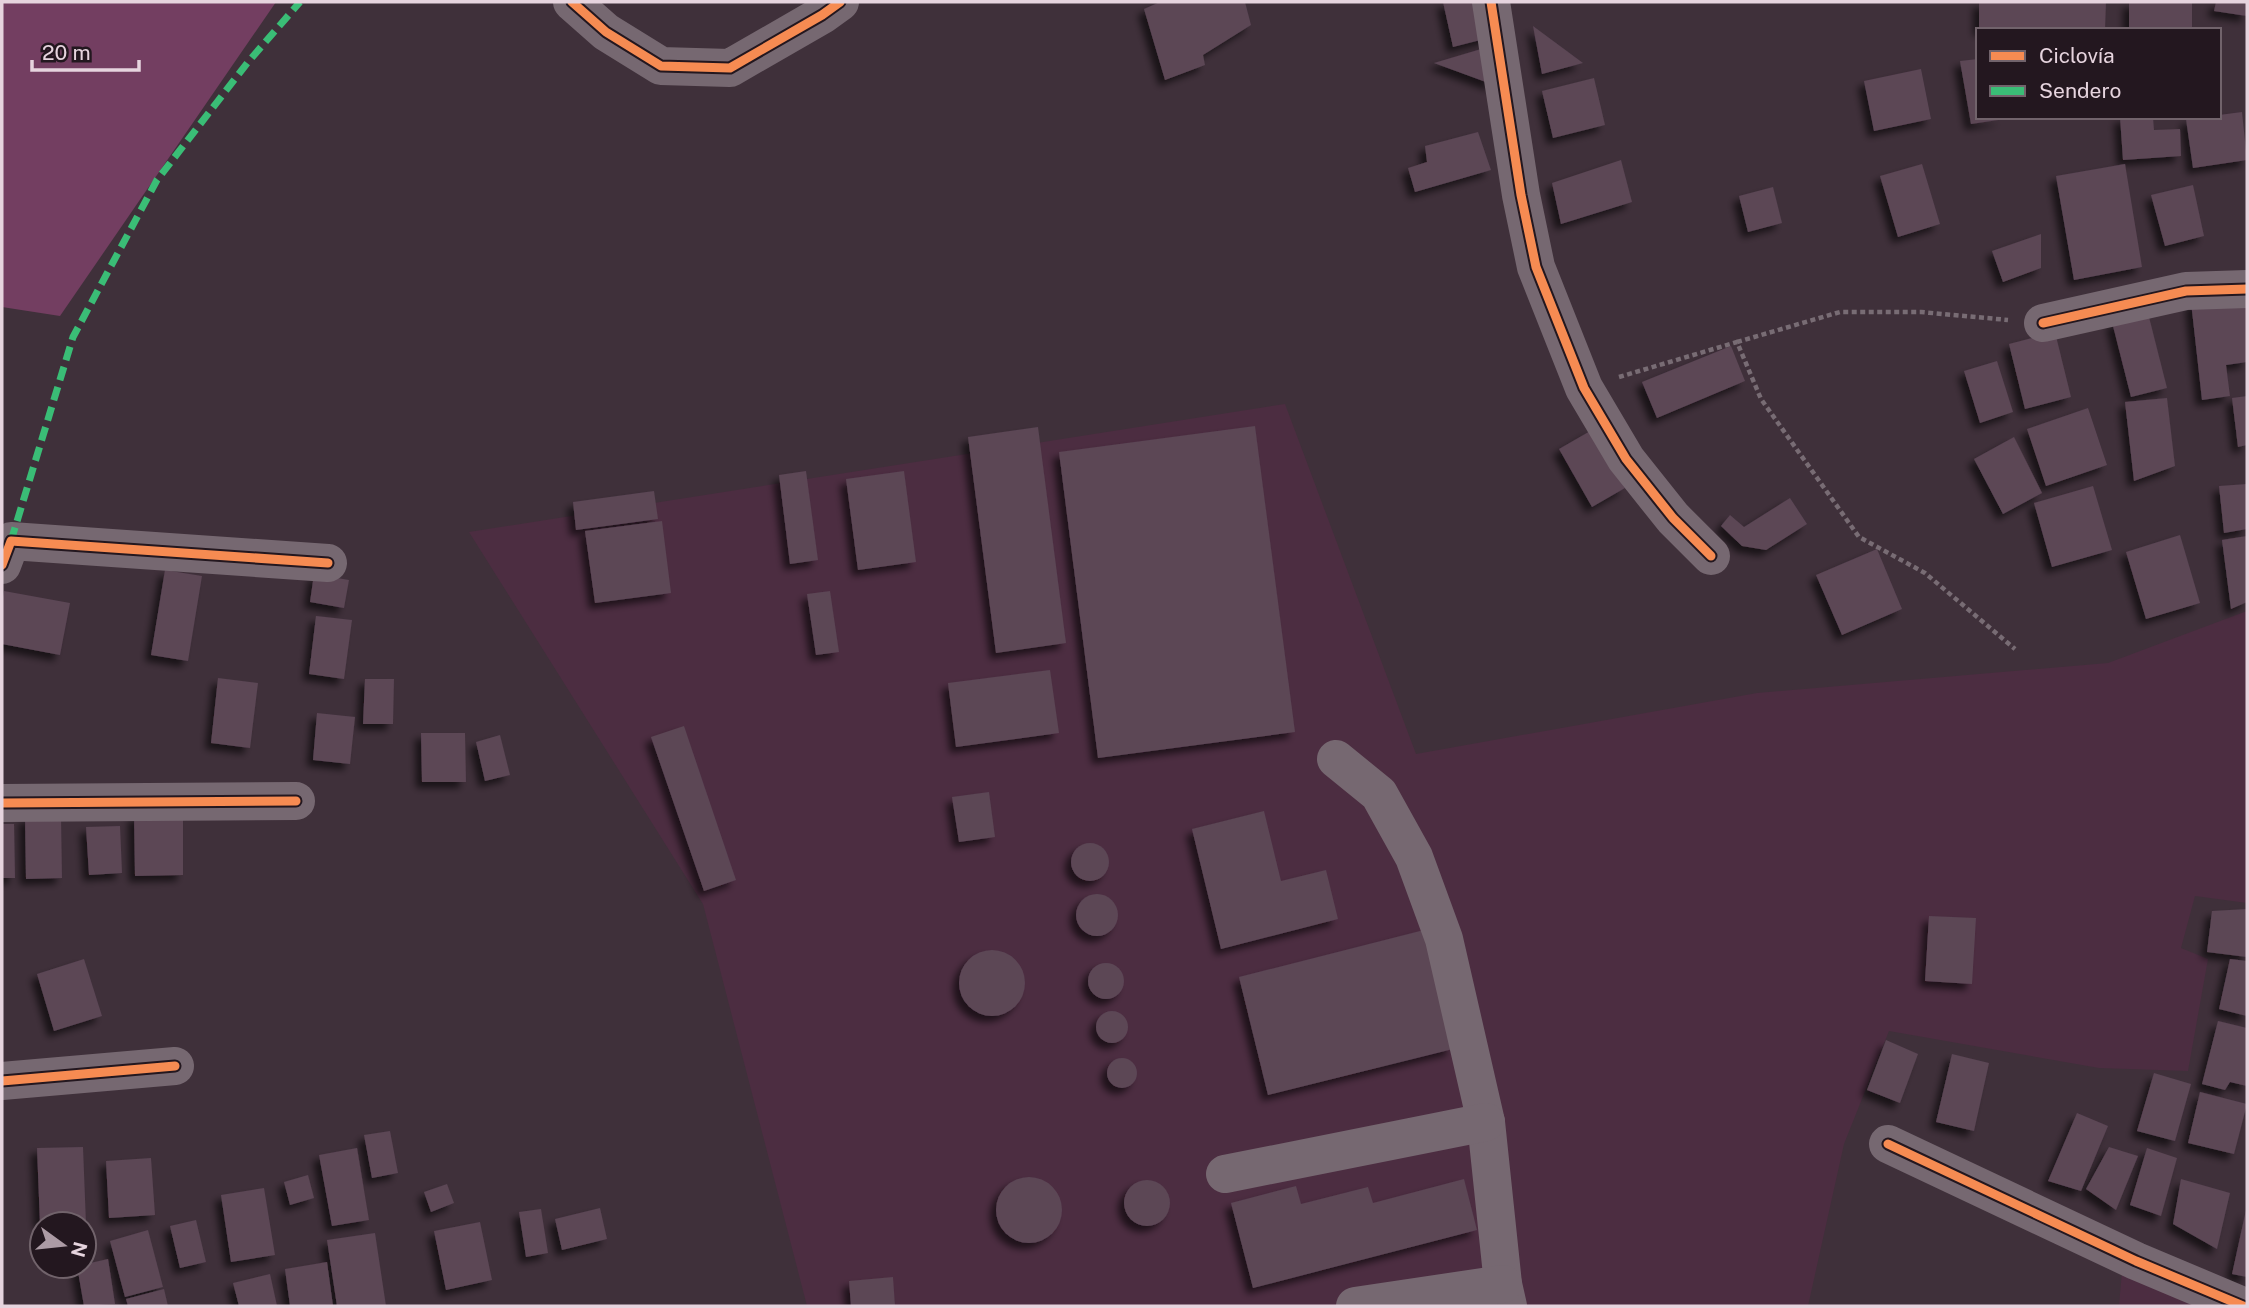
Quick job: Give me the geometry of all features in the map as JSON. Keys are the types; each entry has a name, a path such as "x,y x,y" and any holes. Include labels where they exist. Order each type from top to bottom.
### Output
{"street":[{"path":"572,2 606,32 661,66 730,68 840,2"},
{"path":"1491,2 1521,195 1536,267 1584,388 1626,459 1673,519 1711,556"},
{"path":"2043,324 2186,291 2247,289"},
{"path":"2,565 11,541 328,562"},
{"path":"1336,759 1379,794 1414,856 1444,939 1486,1122 1505,1295 1355,1306"},
{"path":"2,803 296,801"},
{"path":"2,1081 175,1066"},
{"path":"1225,1174 1486,1122"},
{"path":"1888,1144 2136,1261 2243,1306"}],"path":[{"path":"1584,388 1840,312 1922,312 2043,324"},
{"path":"1737,342 1761,399 1858,537 1926,573 2015,649"}],"shaded area":[{"path":"2,2 276,2 60,316 2,307"},
{"path":"1285,404 1416,754 1757,693 2108,663 2247,611 2247,903 2195,896 2181,948 2208,959 2188,1071 2099,1068 1889,1031 1844,1144 1808,1306 807,1306 703,904 469,532"},
{"path":"2122,1271 2206,1306 2119,1306"}],"building":[{"path":"1160,2 1245,2 1251,25 1203,55 1205,65 1165,80 1144,9"},
{"path":"1443,2 1488,2 1496,36 1453,47"},
{"path":"1979,2 2106,2 2105,28 1979,28"},
{"path":"2129,2 2192,2 2192,28 2129,28"},
{"path":"2216,2 2247,2 2247,16 2214,11"},
{"path":"1533,26 1583,63 1542,74"},
{"path":"1488,47 1494,85 1434,63"},
{"path":"1976,59 1976,119 2005,119 1971,124 1960,61"},
{"path":"1921,69 1931,119 1874,131 1864,81"},
{"path":"1594,78 1605,125 1553,138 1542,91"},
{"path":"2242,112 2247,160 2193,168 2186,119 2221,119 2221,115"},
{"path":"2120,119 2153,119 2154,130 2180,129 2181,156 2123,160"},
{"path":"1478,132 1491,170 1415,192 1408,168 1427,162 1425,146"},
{"path":"1621,160 1632,202 1561,224 1552,183"},
{"path":"1922,164 1940,224 1898,237 1880,176"},
{"path":"2125,164 2142,267 2074,280 2056,176"},
{"path":"2193,185 2204,236 2165,246 2151,195"},
{"path":"1773,187 1782,223 1748,232 1739,196"},
{"path":"2041,234 2041,268 2003,282 1992,251"},
{"path":"2247,296 2247,362 2226,365 2230,396 2202,400 2191,302"},
{"path":"2148,313 2167,388 2131,397 2112,322"},
{"path":"2055,332 2071,397 2025,409 2009,344"},
{"path":"1731,346 1745,381 1657,418 1642,382"},
{"path":"1997,361 2013,412 1980,423 1964,371"},
{"path":"2247,396 2247,445 2238,447 2232,398"},
{"path":"2167,398 2175,466 2134,481 2125,402"},
{"path":"2088,408 2107,465 2046,486 2027,429"},
{"path":"1255,426 1295,732 1098,758 1059,452"},
{"path":"1038,427 1066,643 996,653 968,437"},
{"path":"1592,430 1625,488 1592,507 1559,449"},
{"path":"2014,437 2042,493 2003,514 1974,459"},
{"path":"806,471 818,560 790,564 779,475"},
{"path":"904,471 916,562 858,570 846,479"},
{"path":"2247,484 2247,529 2224,533 2219,486"},
{"path":"2093,486 2112,550 2052,567 2034,503"},
{"path":"654,491 658,519 576,530 573,502"},
{"path":"1790,498 1807,524 1766,550 1742,546 1721,526 1730,515 1744,527"},
{"path":"662,521 671,593 595,603 585,531"},
{"path":"2180,535 2200,603 2146,619 2126,552"},
{"path":"2247,536 2247,602 2231,609 2222,540"},
{"path":"1877,549 1902,609 1842,635 1816,575"},
{"path":"165,570 202,576 188,661 151,655"},
{"path":"314,574 349,580 344,608 310,602"},
{"path":"4,591 70,603 60,655 2,644"},
{"path":"830,591 839,652 816,655 807,594"},
{"path":"316,616 352,620 344,679 309,674"},
{"path":"1050,670 1059,733 956,747 948,683"},
{"path":"218,678 258,683 250,748 211,743"},
{"path":"365,679 394,679 393,724 363,724"},
{"path":"317,713 355,717 350,764 313,760"},
{"path":"684,726 736,880 704,891 651,737"},
{"path":"421,733 465,733 466,782 422,782"},
{"path":"500,735 510,775 485,781 476,742"},
{"path":"989,792 995,837 959,842 952,797"},
{"path":"1264,811 1281,881 1326,870 1338,919 1221,949 1192,829"},
{"path":"183,814 183,875 135,876 134,815"},
{"path":"61,816 62,878 26,879 25,817"},
{"path":"2,824 14,824 15,878 2,878"},
{"path":"120,826 122,873 89,875 86,827"},
{"path":"1090,843 1104,848 1109,862 1104,876 1090,881 1076,876 1071,862 1076,848"},
{"path":"1097,894 1112,900 1118,915 1112,930 1097,936 1082,930 1076,915 1082,900"},
{"path":"2247,909 2247,957 2207,952 2212,911"},
{"path":"1929,916 1976,918 1972,984 1925,981"},
{"path":"1424,930 1453,1049 1268,1095 1239,977"},
{"path":"992,950 1015,960 1025,983 1015,1006 992,1016 969,1006 959,983 969,960"},
{"path":"84,959 102,1016 54,1031 37,974"},
{"path":"2230,959 2247,961 2247,1016 2219,1009"},
{"path":"1106,963 1119,968 1124,981 1119,994 1106,999 1093,994 1088,981 1093,968"},
{"path":"1112,1011 1123,1016 1128,1027 1123,1038 1112,1043 1101,1038 1096,1027 1101,1016"},
{"path":"2218,1021 2247,1028 2247,1086 2230,1082 2225,1090 2202,1084"},
{"path":"1886,1040 1918,1054 1900,1103 1867,1090"},
{"path":"1952,1054 1989,1063 1974,1131 1936,1122"},
{"path":"1122,1058 1133,1062 1137,1073 1133,1084 1122,1088 1111,1084 1107,1073 1111,1062"},
{"path":"2154,1073 2191,1084 2175,1141 2137,1131"},
{"path":"2200,1092 2247,1104 2234,1154 2188,1143"},
{"path":"2077,1113 2108,1126 2081,1191 2048,1181"},
{"path":"390,1131 398,1173 372,1178 364,1135"},
{"path":"83,1147 85,1210 39,1210 37,1148"},
{"path":"2109,1147 2138,1156 2116,1210 2086,1189"},
{"path":"357,1148 369,1220 332,1226 319,1155"},
{"path":"2147,1148 2177,1158 2161,1216 2130,1205"},
{"path":"151,1158 155,1215 109,1218 106,1161"},
{"path":"308,1175 314,1198 290,1205 284,1182"},
{"path":"1029,1177 1052,1187 1062,1210 1052,1233 1029,1243 1006,1233 996,1210 1006,1187"},
{"path":"1464,1179 1477,1230 1253,1288 1231,1203 1296,1186 1301,1204 1368,1187 1373,1203"},
{"path":"2181,1179 2230,1193 2217,1249 2173,1224"},
{"path":"1147,1180 1164,1186 1170,1203 1164,1220 1147,1226 1130,1220 1124,1203 1130,1186"},
{"path":"447,1184 454,1203 431,1212 424,1192"},
{"path":"264,1188 275,1255 231,1262 221,1195"},
{"path":"600,1208 607,1239 562,1250 555,1219"},
{"path":"541,1209 548,1253 526,1257 519,1212"},
{"path":"2247,1210 2247,1277 2232,1274"},
{"path":"196,1220 206,1262 180,1268 170,1226"},
{"path":"480,1222 492,1280 446,1290 434,1231"},
{"path":"148,1230 163,1287 125,1297 110,1241"},
{"path":"375,1233 386,1306 337,1306 327,1240"},
{"path":"108,1259 115,1304 84,1306 79,1280 98,1280 98,1261"},
{"path":"327,1262 333,1306 290,1306 285,1269"},
{"path":"270,1274 277,1306 239,1306 233,1283"},
{"path":"893,1277 895,1306 851,1306 849,1281"},
{"path":"164,1289 168,1306 128,1306 126,1299"}],"marked path":[{"path":"11,541 73,337 157,180 248,62 300,2"}],"cycle path":[{"path":"572,2 606,32 661,66 730,68 840,2"},
{"path":"1491,2 1521,195 1536,267 1584,388 1626,459 1673,518 1711,556"},
{"path":"2043,323 2186,291 2247,289"},
{"path":"2,565 11,541 328,563"},
{"path":"2,803 296,801"},
{"path":"2,1081 175,1066"},
{"path":"1888,1144 2136,1261 2243,1306"}]}
